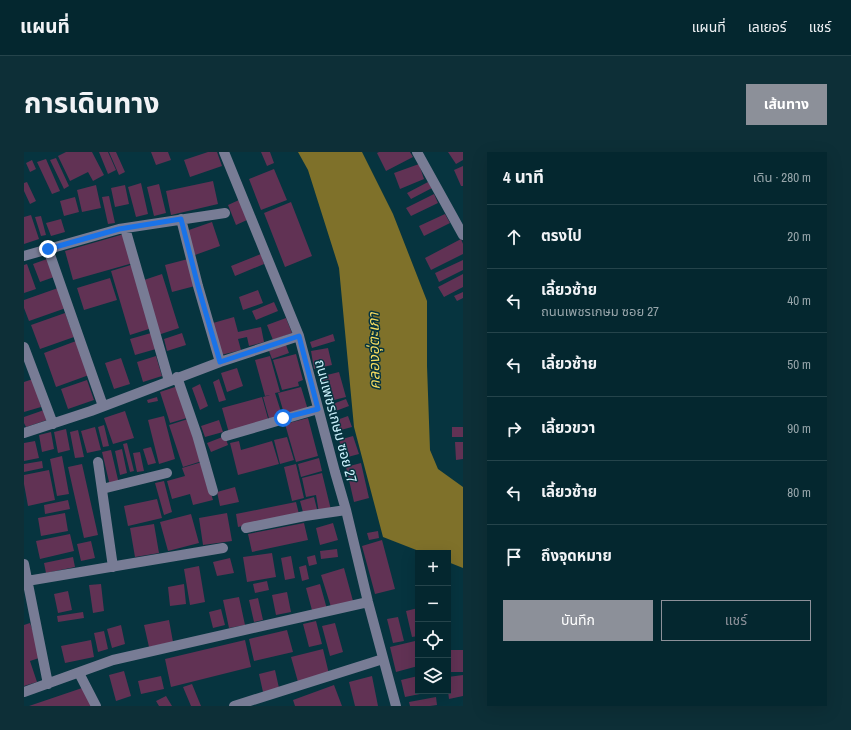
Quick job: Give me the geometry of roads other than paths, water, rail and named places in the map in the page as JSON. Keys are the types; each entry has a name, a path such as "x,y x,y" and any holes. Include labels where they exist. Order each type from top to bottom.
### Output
{"street":[{"name":"ถนนเพชรเกษม ซอย 27","path":"224,152 299,336 346,510 368,602 396,706"},
{"path":"417,152 463,235"},
{"path":"24,256 125,228 225,213"},
{"path":"181,219 198,286 220,362"},
{"path":"125,228 173,379 197,435 213,491"},
{"path":"48,249 103,406"},
{"path":"24,433 91,411 220,362 299,336"},
{"path":"24,347 53,424"},
{"path":"226,436 318,409"},
{"path":"98,462 113,566"},
{"path":"102,489 167,473"},
{"path":"246,528 346,510"},
{"path":"27,581 223,548"},
{"path":"24,564 48,684"},
{"path":"24,692 113,660 368,602"},
{"path":"234,706 383,659"},
{"path":"79,673 96,706"}],"water":[{"name":"คลองอุ่ตะเภา","path":"298,152 362,152 393,214 427,301 427,366 430,450 438,469 463,487 463,568 451,563 451,550 416,550 383,537 354,427 339,268 308,170"}]}
